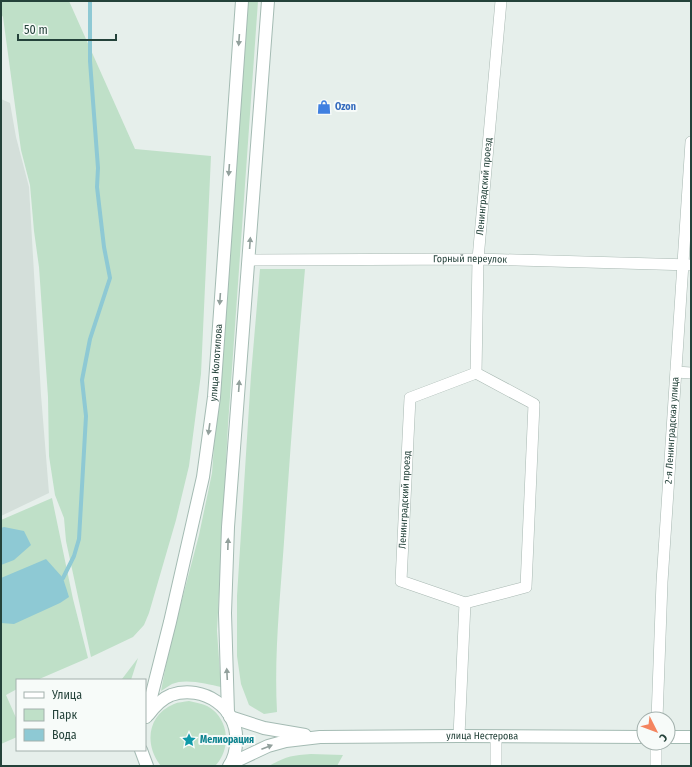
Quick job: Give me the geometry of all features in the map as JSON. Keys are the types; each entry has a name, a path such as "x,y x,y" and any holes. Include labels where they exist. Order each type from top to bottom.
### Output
{"main road":[{"name":"улица Колотилова","path":"146,714 170,622 203,478 214,397 242,1"},
{"name":"улица Колотилова","path":"229,715 225,613 228,527 268,1"},
{"name":"улица Колотилова","path":"146,717 156,704 170,696 186,692 202,694 217,701 229,715 234,724 237,737 236,750 230,765"},
{"name":"улица Нестерова","path":"229,715 264,728 320,738"},
{"name":"улица Нестерова","path":"230,765 268,746 286,741 320,738 459,736 636,737"},
{"path":"676,737 691,736"},
{"path":"141,751 144,765"}],"street":[{"name":"Ленинградский проезд","path":"465,603 401,581 410,398 476,373 478,259 501,1"},
{"name":"2-я Ленинградская улица","path":"657,711 662,582 676,372 687,265 691,142"},
{"name":"Горный переулок","path":"249,260 478,259 687,265"},
{"path":"676,372 691,373"},
{"path":"459,736 465,603 526,587 534,404 476,373"},
{"path":"496,736 496,766"},
{"path":"656,751 656,766"}],"shaded area":[{"path":"1,99 10,103 16,137 29,187 41,395 49,493 1,516"}],"green space":[{"path":"1,1 69,1 135,149 211,156 201,374 189,466 176,520 149,613 144,625 133,637 91,657 66,541 64,518 55,495 49,456 48,397 39,267 30,185 21,150 3,17 1,14"},
{"path":"247,1 258,1 228,425 217,631 221,687 196,682 177,682 161,691 169,649 199,535 212,473"},
{"path":"260,269 305,269 278,627 276,670 277,712 264,714 249,705 241,684 237,656 237,596 251,375"},
{"path":"52,498 73,599 88,658 39,679 16,679 16,690 6,695 16,718 16,737 1,744 1,520"},
{"path":"138,658 131,679 122,679"},
{"path":"189,701 208,706 219,716 223,723 226,738 220,760 215,766 161,766 152,749 151,731 154,723 158,715 165,709 176,703"},
{"path":"311,754 343,755 337,766 269,766 289,757"}],"water":[{"path":"4,527 24,531 31,545 14,560 1,565 1,528"},
{"path":"46,559 63,578 69,597 60,603 14,624 1,623 1,578"}],"waterway":[{"path":"63,578 74,556 79,539 86,416 82,380 90,339 110,278 104,247 97,187 98,168 90,61 90,1"}],"place":[{"name":"Ozon","path":"324,107"},
{"name":"Мелиорация","path":"189,740"}]}
